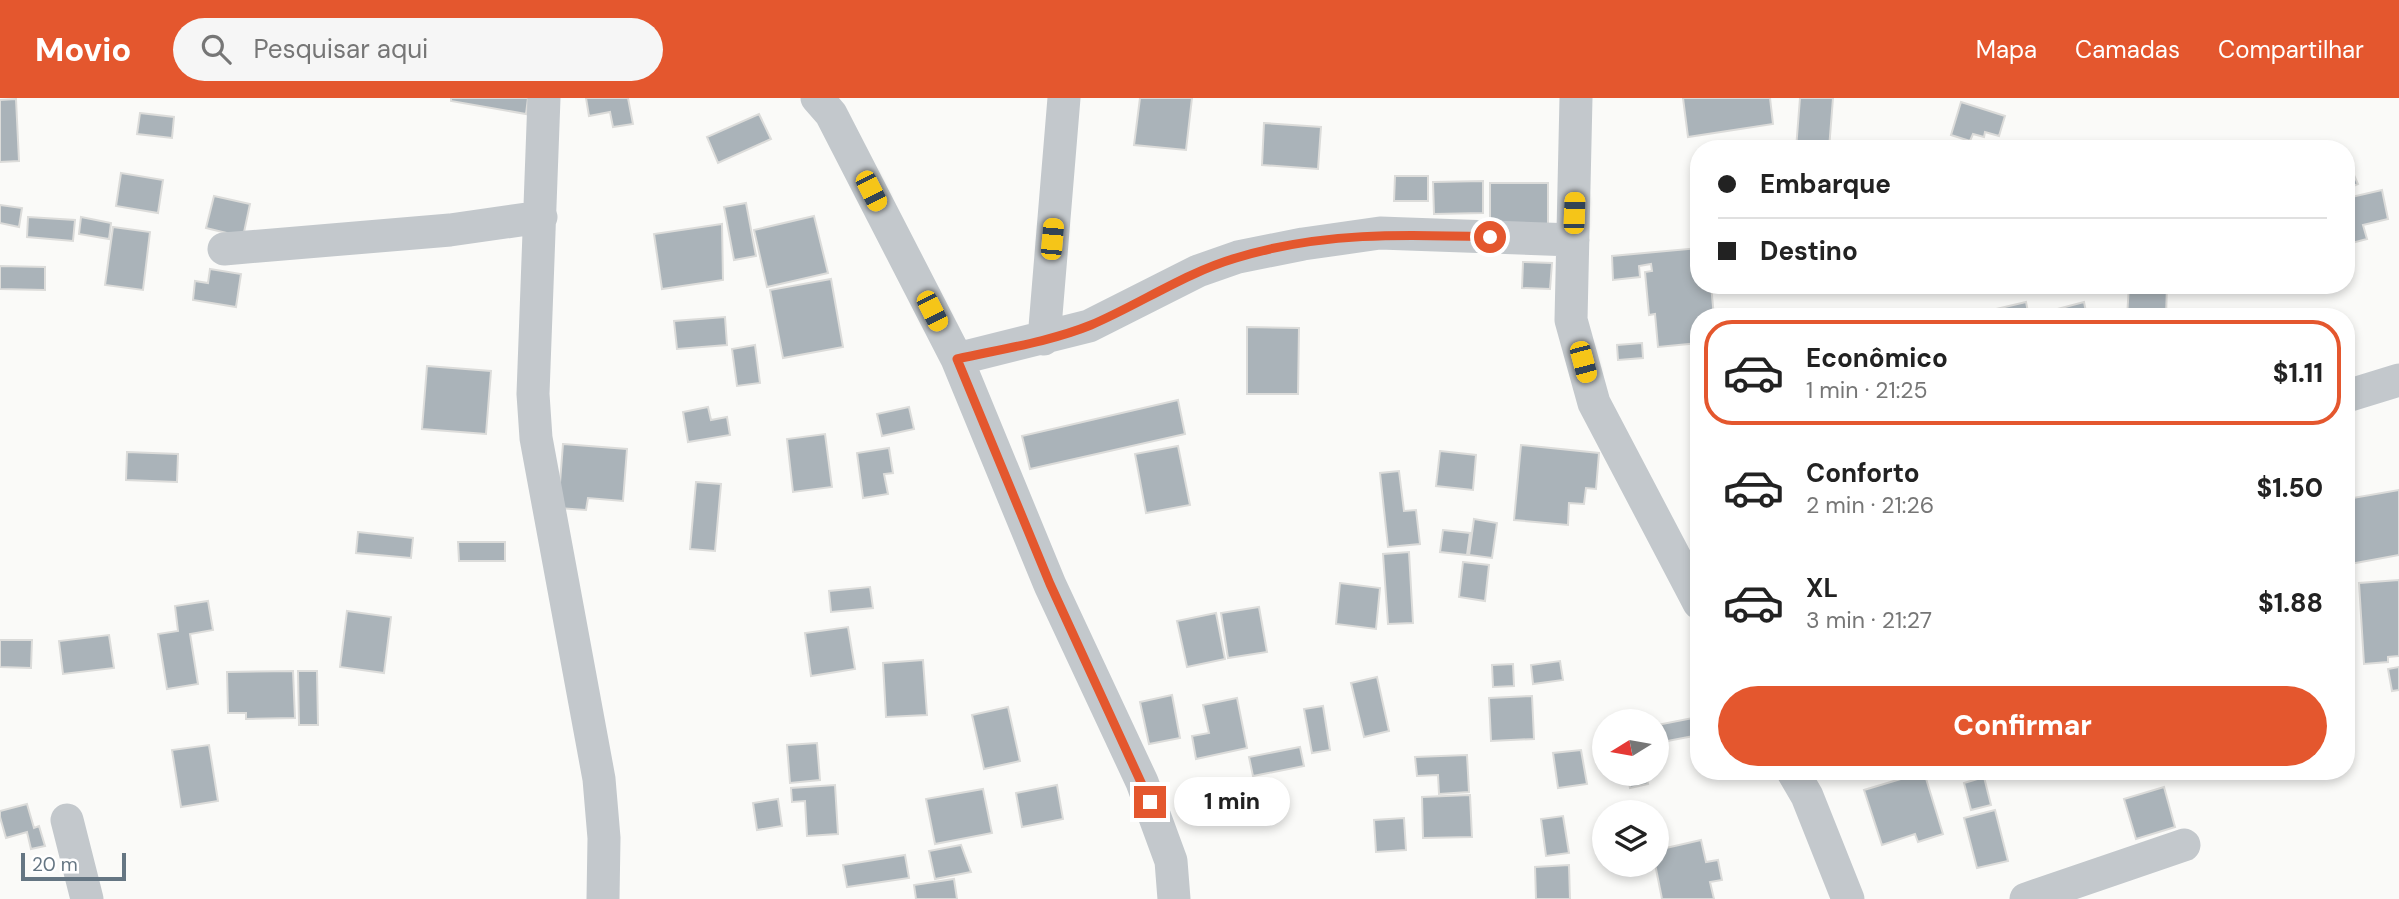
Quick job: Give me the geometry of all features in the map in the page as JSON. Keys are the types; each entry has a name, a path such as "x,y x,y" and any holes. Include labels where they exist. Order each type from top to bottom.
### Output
{"street":[{"path":"544,98 533,394 536,438 598,779 604,838 603,899"},
{"path":"817,98 831,114 957,359 1050,584 1142,782 1171,861 1174,899"},
{"path":"1044,339 1064,98"},
{"path":"1576,98 1572,320 1594,403 1690,577"},
{"path":"224,249 450,230 541,217"},
{"path":"957,359 1088,326 1198,271 1238,257 1303,244 1380,233 1573,240"},
{"path":"2355,394 2399,380"},
{"path":"1798,780 1807,796 1848,899"},
{"path":"67,820 87,899"},
{"path":"2026,899 2184,845"}],"building":[{"path":"451,98 528,98 526,114 451,101"},
{"path":"586,98 628,98 633,124 613,127 610,112 589,116"},
{"path":"1140,98 1192,98 1186,150 1134,145"},
{"path":"1683,98 1770,98 1773,124 1688,137"},
{"path":"1800,98 1833,98 1830,140 1797,140"},
{"path":"16,99 19,161 0,162 0,100"},
{"path":"1961,102 2005,116 1999,136 1985,132 1984,137 1973,134 1970,140 1967,140 1951,135"},
{"path":"140,113 174,117 172,138 137,134"},
{"path":"759,114 771,139 718,163 707,137"},
{"path":"1264,123 1321,127 1318,169 1262,165"},
{"path":"121,173 163,180 158,213 116,206"},
{"path":"1395,176 1428,176 1428,201 1394,201"},
{"path":"1483,181 1483,213 1434,214 1433,182"},
{"path":"1490,183 1548,183 1548,232 1490,232"},
{"path":"2382,190 2388,219 2363,225 2367,239 2355,242 2355,196"},
{"path":"214,196 250,204 243,237 206,228"},
{"path":"746,203 756,256 734,260 724,207"},
{"path":"0,205 22,208 19,227 0,223"},
{"path":"814,216 828,273 767,287 754,230"},
{"path":"28,217 75,220 73,241 27,237"},
{"path":"81,217 111,223 109,239 79,234"},
{"path":"722,224 723,280 662,289 654,234"},
{"path":"113,227 150,232 143,290 105,285"},
{"path":"1690,249 1690,294 1712,294 1713,308 1690,308 1690,344 1658,347 1655,314 1649,315 1645,272 1652,271 1651,264 1639,266 1640,277 1613,280 1612,256"},
{"path":"1523,262 1552,263 1550,289 1522,288"},
{"path":"0,266 45,267 45,290 0,289"},
{"path":"210,269 241,274 236,307 193,300 195,281 208,283"},
{"path":"831,279 843,347 783,358 770,290"},
{"path":"2128,294 2167,294 2166,308 2128,308"},
{"path":"2026,302 2027,308 2000,308"},
{"path":"2084,302 2085,308 2061,308"},
{"path":"725,317 727,345 677,349 674,321"},
{"path":"1247,327 1299,328 1298,394 1247,394"},
{"path":"1642,343 1643,358 1618,360 1617,345"},
{"path":"755,345 760,383 737,386 732,349"},
{"path":"427,366 491,371 486,434 422,429"},
{"path":"1178,400 1185,434 1030,469 1022,436"},
{"path":"708,407 711,420 727,417 730,435 688,442 683,412"},
{"path":"909,407 914,429 882,436 877,414"},
{"path":"825,434 832,487 793,492 787,439"},
{"path":"563,444 627,449 623,501 588,498 586,510 558,508"},
{"path":"1521,445 1599,453 1596,489 1586,488 1584,504 1569,503 1568,525 1514,520"},
{"path":"1178,446 1190,505 1146,513 1135,454"},
{"path":"889,448 893,473 884,474 888,494 863,498 857,453"},
{"path":"1440,451 1476,455 1473,490 1436,486"},
{"path":"127,452 178,454 177,482 126,480"},
{"path":"1399,471 1404,511 1416,510 1420,544 1388,547 1380,473"},
{"path":"696,482 721,484 715,551 690,549"},
{"path":"2399,490 2399,555 2355,563 2355,498"},
{"path":"1474,519 1497,523 1492,558 1469,555"},
{"path":"1443,530 1470,533 1467,555 1440,552"},
{"path":"358,532 413,538 411,558 356,553"},
{"path":"458,542 505,542 505,561 459,561"},
{"path":"1409,552 1413,623 1388,624 1383,554"},
{"path":"1463,562 1489,565 1485,601 1459,597"},
{"path":"2399,580 2399,656 2388,657 2388,662 2364,664 2359,583"},
{"path":"1340,583 1380,588 1376,629 1336,624"},
{"path":"870,587 873,608 831,612 829,591"},
{"path":"208,601 213,630 190,634 198,684 167,689 158,634 178,631 175,606"},
{"path":"1259,607 1267,652 1228,658 1221,613"},
{"path":"347,611 391,617 384,673 340,667"},
{"path":"1216,613 1225,659 1187,667 1177,621"},
{"path":"848,627 855,669 811,676 805,633"},
{"path":"109,635 114,668 63,674 59,641"},
{"path":"0,640 32,640 31,668 0,667"},
{"path":"923,660 927,715 886,717 883,663"},
{"path":"1560,661 1563,680 1533,684 1531,665"},
{"path":"1513,664 1514,686 1493,687 1492,665"},
{"path":"2399,667 2399,690 2392,691 2388,669"},
{"path":"293,671 295,718 246,719 246,713 228,713 227,672"},
{"path":"298,671 317,671 318,725 299,725"},
{"path":"1377,677 1389,731 1364,737 1351,683"},
{"path":"1172,695 1180,738 1149,744 1140,702"},
{"path":"1532,696 1534,739 1491,741 1489,698"},
{"path":"1237,698 1247,748 1196,759 1192,736 1209,733 1203,705"},
{"path":"1323,706 1330,750 1312,753 1304,709"},
{"path":"1008,707 1020,761 984,769 972,715"},
{"path":"1690,719 1690,737 1670,741 1670,722"},
{"path":"817,743 820,780 790,783 787,745"},
{"path":"209,745 218,801 181,807 172,750"},
{"path":"1300,747 1304,766 1253,776 1249,757"},
{"path":"1581,750 1587,784 1558,788 1553,753"},
{"path":"1467,755 1469,792 1439,794 1438,775 1417,776 1415,757"},
{"path":"1897,780 1926,780 1943,834 1918,842 1915,834 1882,845 1864,790"},
{"path":"1985,780 1991,805 1971,810 1964,783"},
{"path":"835,785 838,834 807,836 805,801 792,802 791,788"},
{"path":"1057,785 1063,819 1022,827 1016,793"},
{"path":"2164,787 2175,827 2136,839 2124,799"},
{"path":"983,789 992,833 935,844 926,799"},
{"path":"1470,795 1472,837 1423,838 1422,797"},
{"path":"778,799 782,826 757,830 753,803"},
{"path":"27,804 34,828 39,826 45,846 31,849 27,832 6,838 0,811"},
{"path":"1995,810 2008,861 1977,868 1964,818"},
{"path":"1563,816 1569,853 1546,856 1541,819"},
{"path":"1404,818 1406,850 1376,852 1374,820"},
{"path":"1701,840 1706,862 1718,860 1722,880 1710,882 1714,899 1662,899 1658,877 1669,877 1669,847"},
{"path":"961,845 971,872 935,879 929,851"},
{"path":"905,855 909,878 847,887 843,865"},
{"path":"1569,865 1570,899 1536,899 1535,867"},
{"path":"954,879 957,899 916,899 914,885"}],"route":[{"path":"1150,802 1050,584 957,359 1088,326 1198,271 1238,257 1380,233 1490,237"}]}
